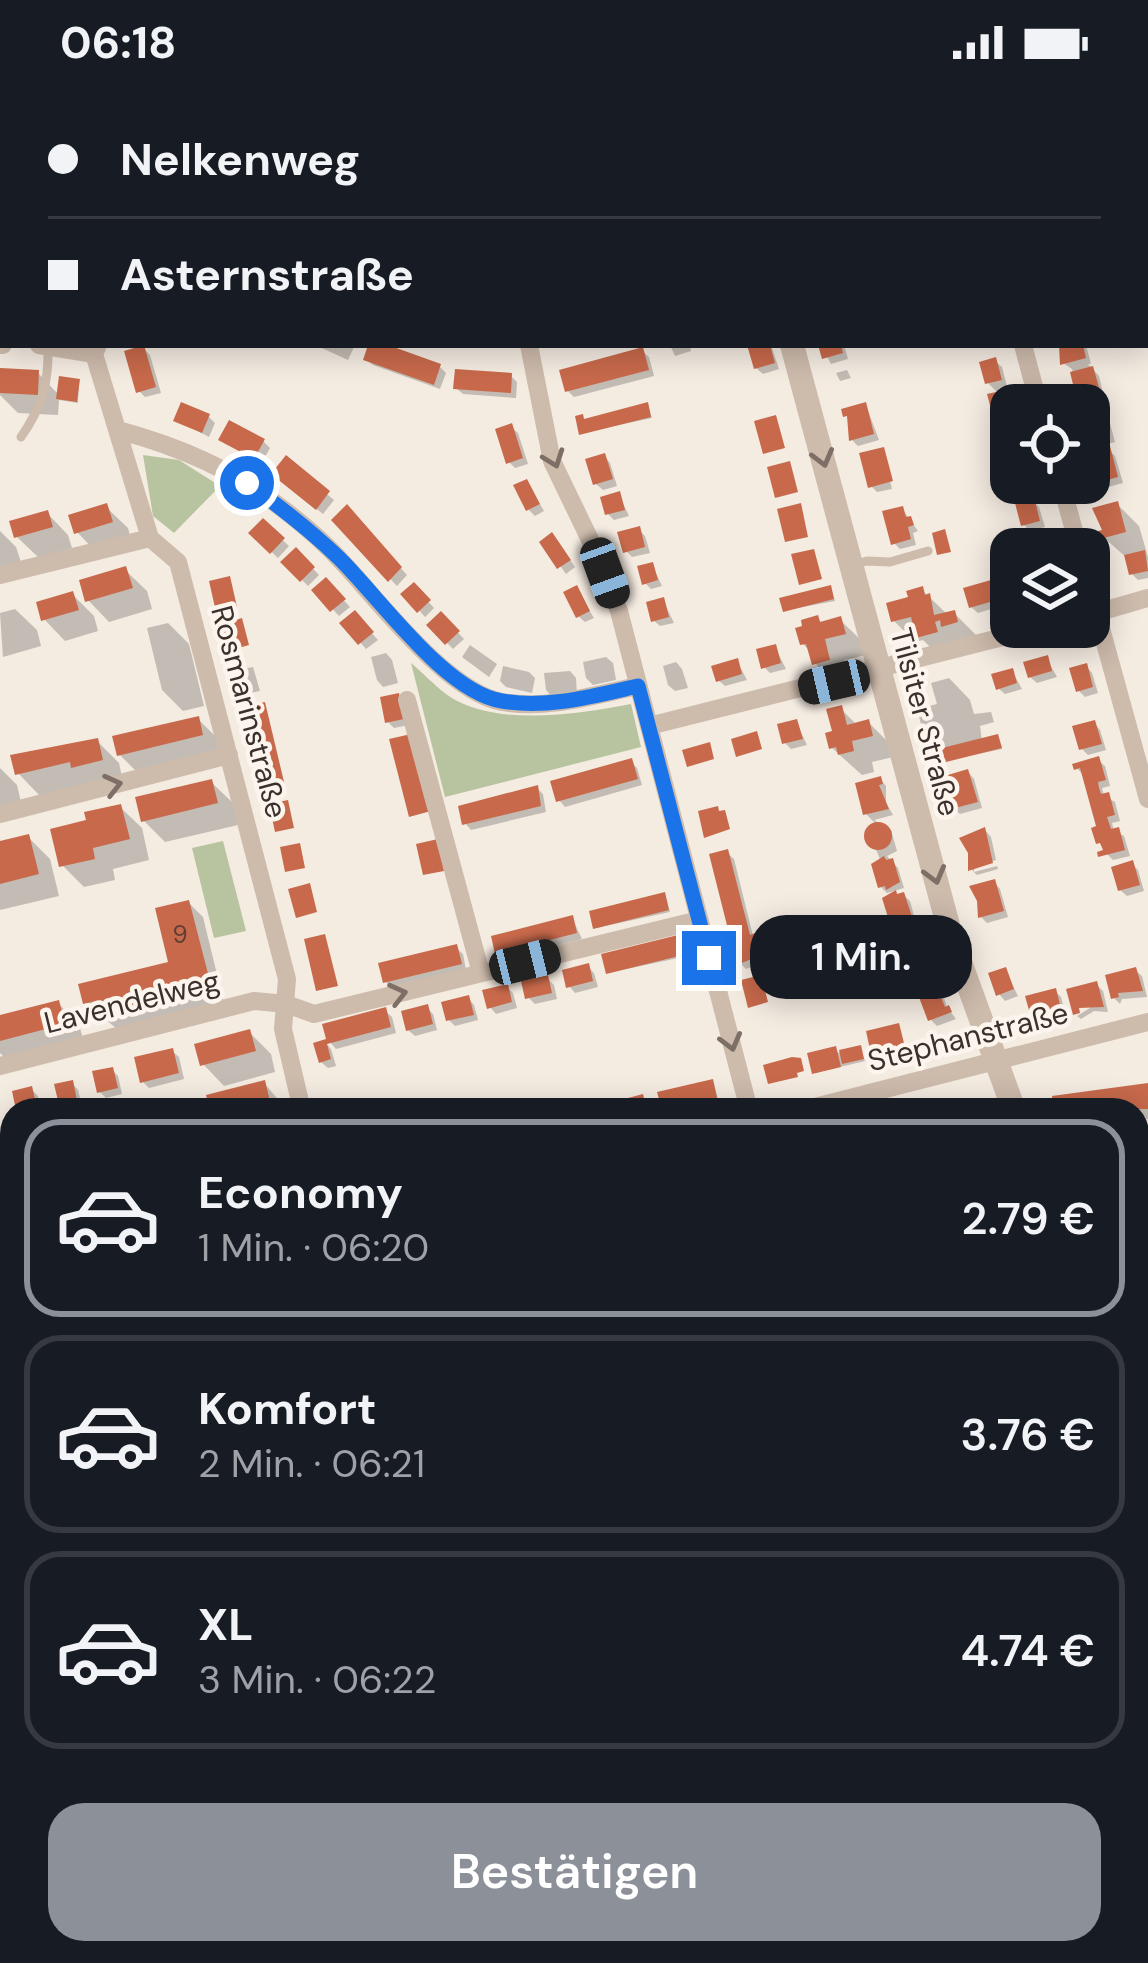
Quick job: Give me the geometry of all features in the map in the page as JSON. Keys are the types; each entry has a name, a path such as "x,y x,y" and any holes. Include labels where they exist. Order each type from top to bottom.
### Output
{"street":[{"path":"530,348 552,461 605,573 638,686 746,1098"},
{"name":"Tilsiter Straße","path":"793,348 952,940 1010,1098"},
{"path":"1024,348 1033,384"},
{"name":"Rosmarinstraße","path":"96,350 150,538 178,562 286,979 283,1029 299,1098"},
{"path":"118,430 169,444 226,468 284,509 340,559 451,676 499,701 565,702 638,686"},
{"path":"0,575 150,538"},
{"path":"1110,609 1148,598"},
{"path":"649,726 990,641"},
{"path":"1103,648 1148,799"},
{"path":"407,700 481,973"},
{"path":"0,814 229,755"},
{"name":"Lavendelweg","path":"0,1066 254,1001 286,1004 314,1015 699,920"},
{"name":"Stephanstraße","path":"850,1098 1148,1022"}],"lane":[{"path":"21,437 46,390 48,348"},
{"path":"852,566 890,562 928,550"}],"green space":[{"path":"143,455 179,460 220,486 174,533 153,516"},
{"path":"411,663 446,694 487,711 536,716 631,704 641,747 445,797"},
{"path":"223,841 246,931 214,938 192,848"}],"building":[{"path":"145,348 156,387 136,393 124,351"},
{"path":"367,348 396,348 441,364 434,385 363,360"},
{"path":"643,348 649,370 565,392 559,370"},
{"path":"748,348 771,348 775,363 754,369"},
{"path":"819,348 842,348 843,353 822,359"},
{"path":"1059,348 1084,348 1086,358 1060,365"},
{"path":"996,357 1002,380 985,384 979,362"},
{"path":"1093,366 1098,384 1073,384 1070,372"},
{"path":"0,368 39,370 38,395 0,393"},
{"path":"455,369 512,373 511,393 453,389"},
{"path":"59,376 80,379 77,402 56,399"},
{"path":"181,402 210,414 202,433 173,421"},
{"path":"648,402 651,417 579,435 575,416 583,414 584,419"},
{"path":"866,402 874,434 849,441 847,416 843,417 841,409"},
{"path":"776,415 785,448 763,454 754,421"},
{"path":"229,420 265,439 254,459 218,440"},
{"path":"512,423 523,458 506,464 495,429"},
{"path":"1110,446 1118,477 1110,479"},
{"path":"884,447 893,481 868,488 859,453"},
{"path":"605,453 613,479 593,485 585,459"},
{"path":"286,455 330,491 316,510 271,474"},
{"path":"790,461 798,492 775,498 767,467"},
{"path":"527,479 540,504 526,511 513,485"},
{"path":"620,491 625,510 605,515 600,497"},
{"path":"1118,501 1126,532 1110,536 1110,528 1101,528 1092,508"},
{"path":"107,503 113,522 74,534 68,515"},
{"path":"801,503 808,537 785,542 777,509"},
{"path":"347,504 402,567 388,582 331,520"},
{"path":"1015,504 1036,504 1040,521 1021,526"},
{"path":"903,506 914,525 908,527 911,539 891,545 882,511"},
{"path":"48,510 53,527 14,538 9,521"},
{"path":"263,518 285,538 270,554 248,533"},
{"path":"640,526 645,547 623,553 617,532"},
{"path":"945,529 951,552 937,555 932,533"},
{"path":"552,532 571,560 557,569 539,542"},
{"path":"296,547 315,567 300,582 280,562"},
{"path":"814,549 822,579 799,585 791,554"},
{"path":"1145,550 1148,571 1129,575 1124,555"},
{"path":"653,562 658,580 642,585 637,566"},
{"path":"126,566 133,588 85,602 79,580"},
{"path":"230,576 237,607 216,612 209,581"},
{"path":"326,577 346,599 330,612 311,590"},
{"path":"990,580 990,602 969,608 963,588"},
{"path":"414,582 431,600 417,613 400,594"},
{"path":"577,585 590,611 576,618 563,592"},
{"path":"831,585 834,599 783,612 779,598"},
{"path":"923,586 925,595 930,593 934,615 955,610 958,622 941,627 940,620 935,622 938,632 916,638 911,617 891,622 886,603 908,597 906,591"},
{"path":"73,591 79,610 41,621 36,602"},
{"path":"664,597 669,617 651,622 646,602"},
{"path":"355,610 374,632 358,645 339,623"},
{"path":"441,611 460,631 445,645 426,625"},
{"path":"818,615 820,622 841,616 846,634 825,639 830,660 812,665 795,628 802,626 801,620"},
{"path":"242,618 249,645 228,651 222,624"},
{"path":"776,644 781,663 761,669 756,649"},
{"path":"1048,655 1052,671 1028,678 1023,662"},
{"path":"738,658 742,674 716,682 711,666"},
{"path":"1087,663 1093,687 1076,692 1069,668"},
{"path":"1013,668 1017,683 996,690 991,674"},
{"path":"399,693 404,719 385,723 380,697"},
{"path":"265,702 285,786 265,791 244,707"},
{"path":"842,705 847,725 869,719 873,736 852,741 854,751 838,755 836,747 829,749 825,733 832,731 826,709"},
{"path":"199,716 203,735 117,756 112,736"},
{"path":"797,719 803,739 782,744 777,724"},
{"path":"1095,720 1102,744 1079,750 1072,726"},
{"path":"757,731 762,749 736,757 731,739"},
{"path":"411,734 431,811 409,817 389,739"},
{"path":"998,734 1002,748 938,764 934,750"},
{"path":"98,738 103,760 15,775 10,755"},
{"path":"710,742 714,759 687,767 682,750"},
{"path":"1099,756 1106,780 1098,782 1099,788 1101,794 1109,792 1115,815 1107,817 1111,829 1119,827 1125,850 1098,857 1097,852 1103,850 1091,828 1096,826 1080,768 1074,770 1072,764"},
{"path":"632,758 638,779 556,802 550,781"},
{"path":"968,769 978,802 951,809 941,777"},
{"path":"881,776 883,784 879,785 889,809 863,815 855,783"},
{"path":"212,779 218,803 141,822 135,797"},
{"path":"538,785 541,806 462,825 458,806"},
{"path":"288,800 294,828 275,832 269,804"},
{"path":"121,804 130,839 93,848 95,859 59,867 50,829 86,820 84,812"},
{"path":"718,806 719,811 725,810 730,829 704,838 698,811"},
{"path":"878,822 888,826 892,836 888,846 878,850 868,846 864,836 868,826"},
{"path":"985,827 993,863 968,871 968,853 959,838"},
{"path":"29,834 39,874 0,884 0,841"},
{"path":"438,839 444,871 423,875 416,844"},
{"path":"300,843 305,868 285,872 280,847"},
{"path":"728,849 750,935 755,933 761,955 737,965 709,854"},
{"path":"884,856 893,858 900,882 886,890 885,886 878,888 871,864"},
{"path":"1133,860 1140,885 1118,891 1111,867"},
{"path":"995,879 1004,911 978,918 977,901 969,886"},
{"path":"310,883 317,912 296,918 288,889"},
{"path":"896,890 897,894 904,892 912,917 891,927 882,898"},
{"path":"665,892 669,910 593,929 589,911"},
{"path":"189,900 212,989 100,1017 96,1001 83,1004 78,984 168,962 155,908"},
{"path":"573,915 577,933 495,954 491,936"},
{"path":"914,926 922,951 900,961 892,933"},
{"path":"325,934 338,986 316,991 304,939"},
{"path":"678,935 683,955 606,974 601,954"},
{"path":"457,944 462,964 383,983 378,963"},
{"path":"589,963 593,981 566,988 562,970"},
{"path":"1006,967 1014,989 996,996 988,973"},
{"path":"1136,967 1143,991 1118,993 1119,997 1111,999 1105,975"},
{"path":"548,975 552,993 525,999 521,981"},
{"path":"761,975 768,1002 748,1008 741,980"},
{"path":"1097,981 1104,1007 1079,1008 1080,1013 1073,1015 1066,989"},
{"path":"941,983 944,990 939,992 952,1012 928,1021 917,992"},
{"path":"508,984 512,1002 487,1009 482,990"},
{"path":"1056,988 1062,1013 1038,1014 1039,1019 1032,1021 1025,996"},
{"path":"469,995 474,1015 446,1021 441,1002"},
{"path":"59,1000 65,1024 0,1041 0,1015"},
{"path":"428,1004 433,1024 406,1031 401,1011"},
{"path":"386,1007 391,1027 327,1044 331,1059 319,1063 313,1043 326,1039 322,1024"},
{"path":"899,1023 906,1051 872,1059 866,1031"},
{"path":"250,1029 256,1051 200,1066 194,1044"},
{"path":"861,1045 864,1059 842,1064 839,1050"},
{"path":"836,1046 841,1067 812,1074 807,1053"},
{"path":"173,1048 179,1073 140,1083 134,1057"},
{"path":"801,1058 804,1071 798,1077 768,1084 763,1065"},
{"path":"113,1067 118,1088 97,1093 92,1071"},
{"path":"713,1079 717,1098 659,1098 657,1092"},
{"path":"73,1080 76,1098 57,1098 54,1084"},
{"path":"265,1080 269,1098 207,1098"},
{"path":"1148,1083 1148,1098 1052,1096"},
{"path":"32,1086 35,1098 13,1098 12,1091"}],"route":[{"path":"247,483 340,559 451,676 475,689 499,701 565,702 638,686 709,958"}]}
